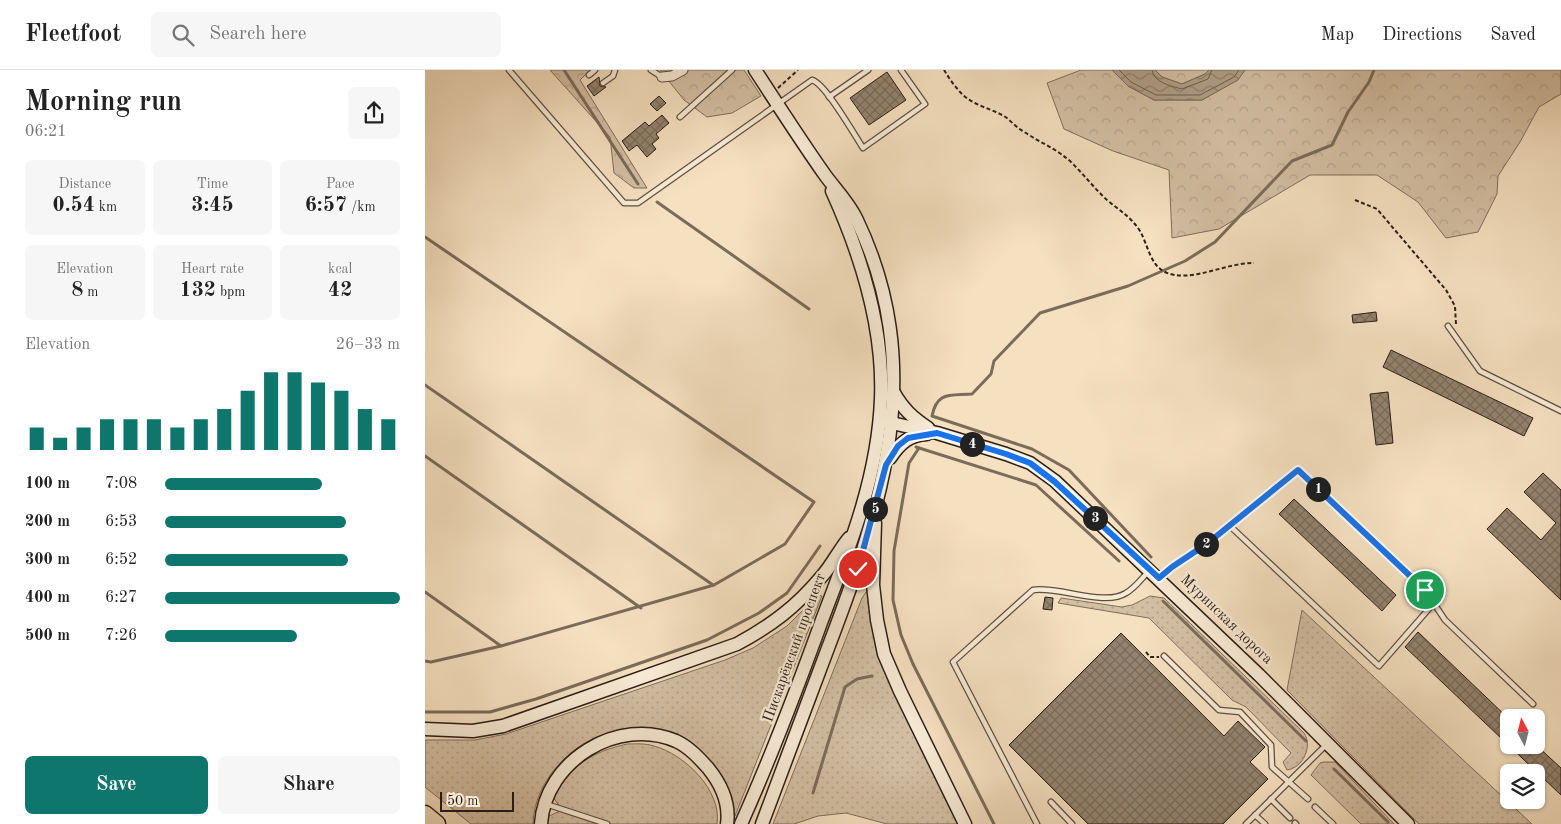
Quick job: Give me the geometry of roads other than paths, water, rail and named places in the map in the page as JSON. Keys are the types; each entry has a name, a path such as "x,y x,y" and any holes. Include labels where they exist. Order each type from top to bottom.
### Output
{"highway":[{"path":"425,814 437,824"}],"street":[{"path":"662,77 672,76 683,70"},
{"path":"755,70 826,176 846,200 855,216 872,258 889,327 894,372 893,423"},
{"path":"826,176 849,229 873,317 881,374 879,421"},
{"path":"894,393 903,408 913,419 937,433"},
{"name":"Муринская дорога","path":"879,421 937,433 1006,454 1030,463 1055,482 1155,574 1328,743 1407,824"},
{"name":"Пискарёвский проспект","path":"741,824 775,748 857,528 870,478 879,421"},
{"name":"Пискарёвский проспект","path":"762,824 858,569 886,465 893,423"},
{"path":"886,465 898,446 908,438 937,433"},
{"path":"874,513 876,543 873,585 877,620 884,654 965,824"},
{"path":"425,729 473,731 503,726 737,644 768,628 789,610 823,576 857,528"},
{"path":"541,824 545,804 554,784 564,769 584,751 603,741 629,734 656,735 677,741 696,755 720,786 726,802 727,824"}],"lane":[{"path":"509,70 625,203 631,205 638,204 774,99 812,80 817,81 863,148 925,104 901,70"},
{"path":"589,75 595,70"},
{"path":"603,83 613,76 615,70"},
{"path":"651,70 662,77"},
{"path":"680,117 732,70"},
{"path":"829,97 868,70"},
{"path":"1448,326 1480,371 1561,411"},
{"path":"1037,824 953,662 1033,590 1049,589 1115,597 1126,593 1230,526 1298,470 1425,590 1445,620 1533,704"},
{"path":"1230,526 1379,666 1434,603"},
{"path":"1164,656 1219,710 1240,712 1271,745 1272,767 1308,799"},
{"path":"1246,824 1328,743"},
{"path":"1271,799 1290,818"},
{"path":"1051,802 1072,824"},
{"path":"545,804 607,824"},
{"path":"1315,807 1331,823"},
{"path":"1255,815 1265,824"}],"water":[{"path":"1112,70 1155,70 1162,77 1182,84 1205,74 1209,70 1245,70 1238,80 1202,100 1154,100 1128,86"}],"waterway":[{"path":"564,70 638,184"},
{"path":"1151,557 1069,470 1032,449 932,416 934,408 937,402 946,396 972,394 991,374 994,361 1040,313 1128,286 1185,261 1215,242 1292,161 1332,145 1348,112 1369,82 1374,70"},
{"path":"657,202 809,309"},
{"path":"425,237 814,502 785,544 714,585 501,646 431,662 425,661"},
{"path":"425,385 713,585"},
{"path":"916,447 1036,485 1119,561"},
{"path":"919,448 909,463 894,551 893,600 901,635 913,664 994,824"},
{"path":"425,456 641,608"},
{"path":"425,712 490,712 536,699 707,640 759,613 787,593 820,546"},
{"path":"425,592 501,646"},
{"path":"1163,601 1306,741"},
{"path":"813,793 845,687 857,679 872,676"},
{"path":"1334,769 1388,822"}]}
